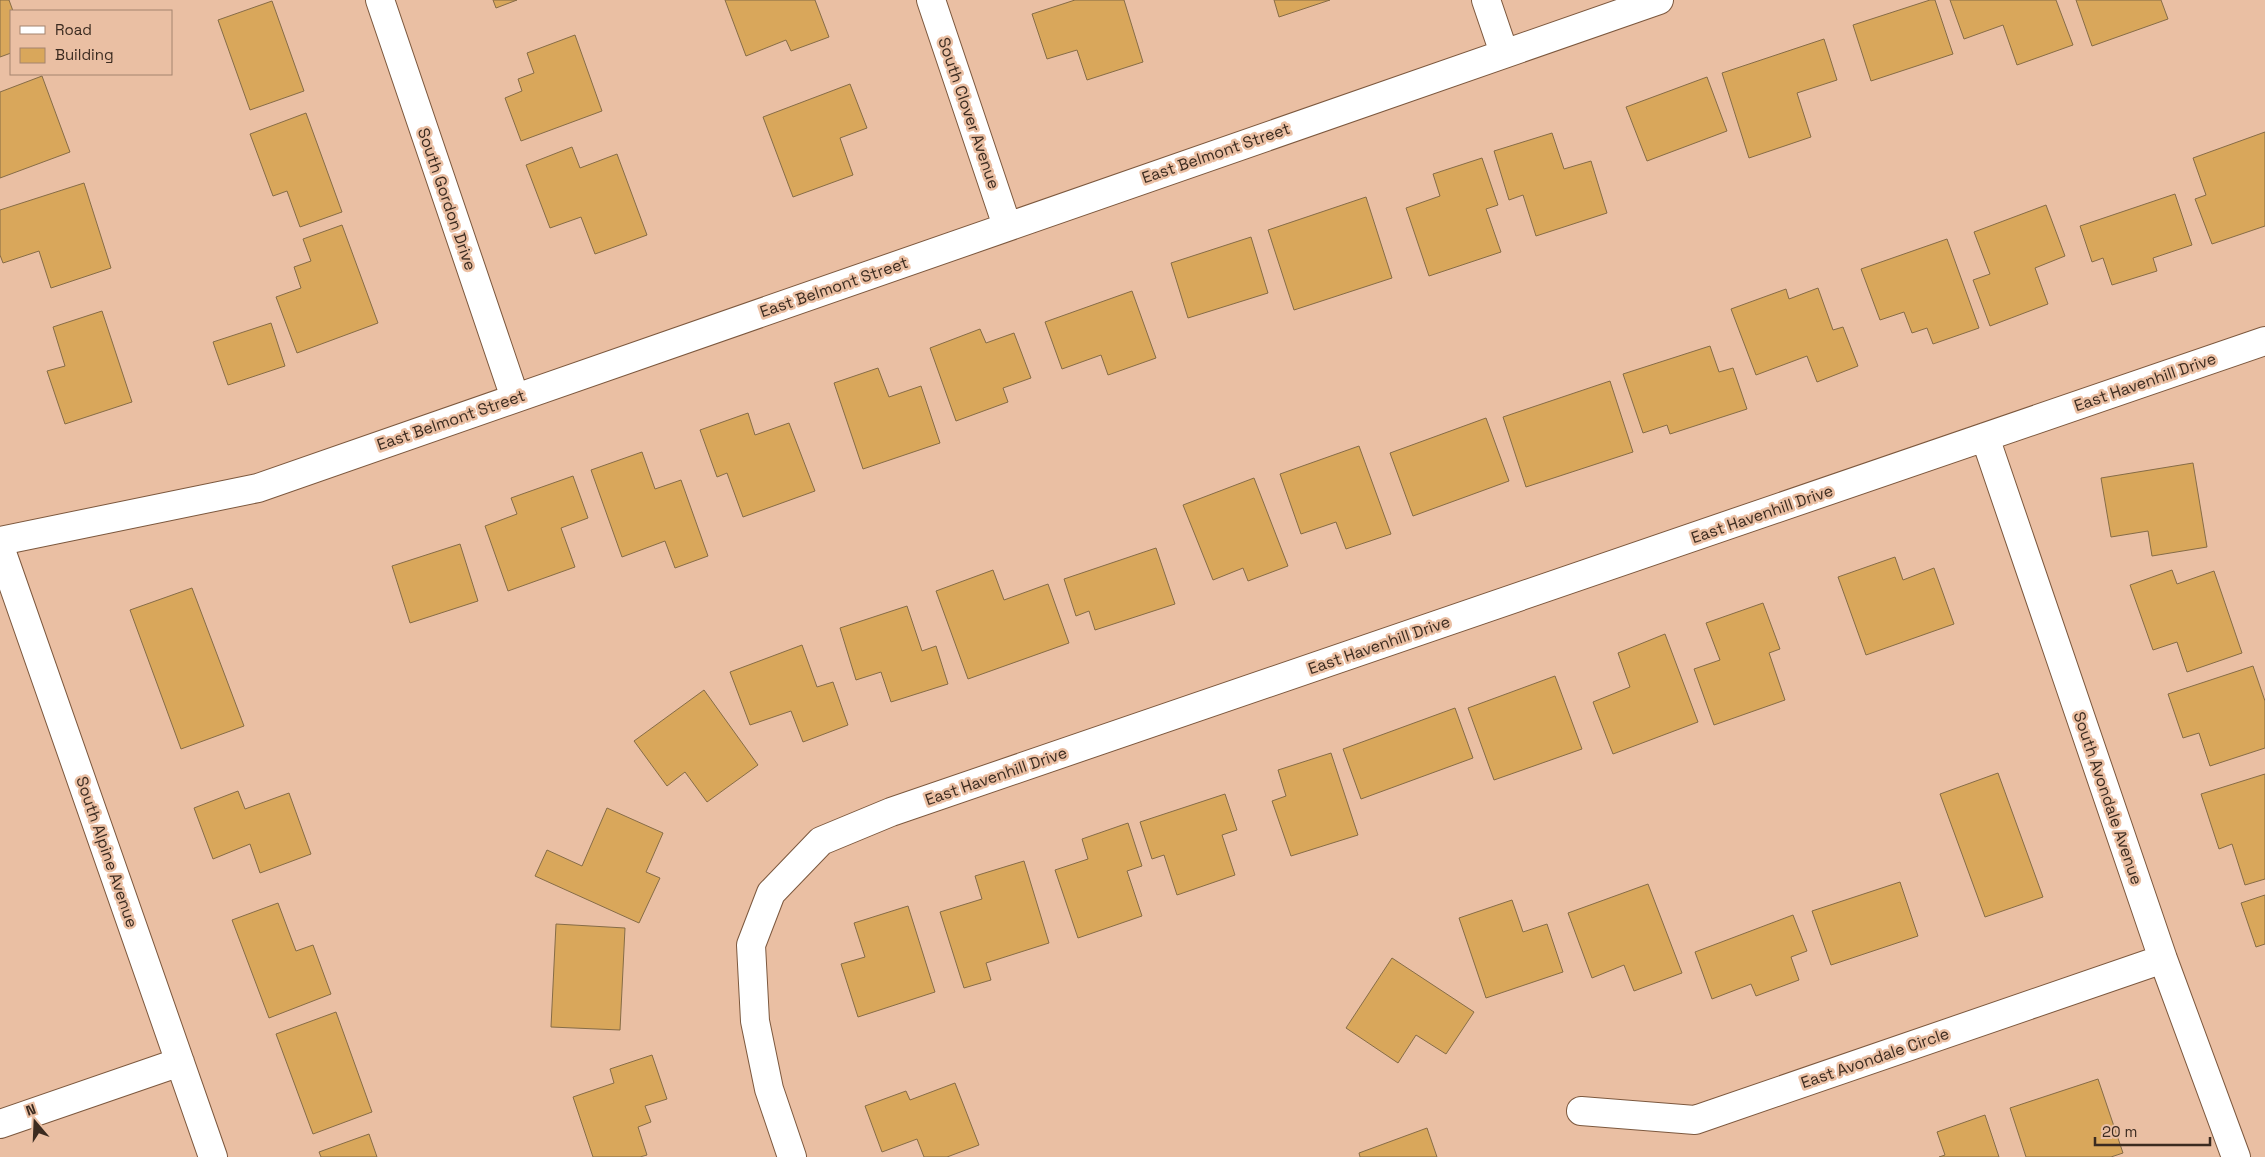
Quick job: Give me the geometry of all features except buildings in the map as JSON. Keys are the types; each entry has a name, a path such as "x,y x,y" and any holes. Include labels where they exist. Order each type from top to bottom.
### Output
{"street":[{"name":"South Gordon Drive","path":"380,0 515,398"},
{"name":"South Clover Avenue","path":"931,0 1007,226"},
{"path":"1486,0 1504,53"},
{"name":"East Belmont Street","path":"0,542 258,488 1659,0"},
{"name":"East Havenhill Drive","path":"792,1157 769,1089 755,1021 751,945 771,894 821,841 891,812 2265,341"},
{"name":"South Avondale Avenue","path":"1985,437 2163,959 2236,1157"},
{"name":"South Alpine Avenue","path":"0,547 214,1157"},
{"name":"East Avondale Circle","path":"1581,1111 1694,1120 2163,959"},
{"path":"0,1124 180,1062"}]}
